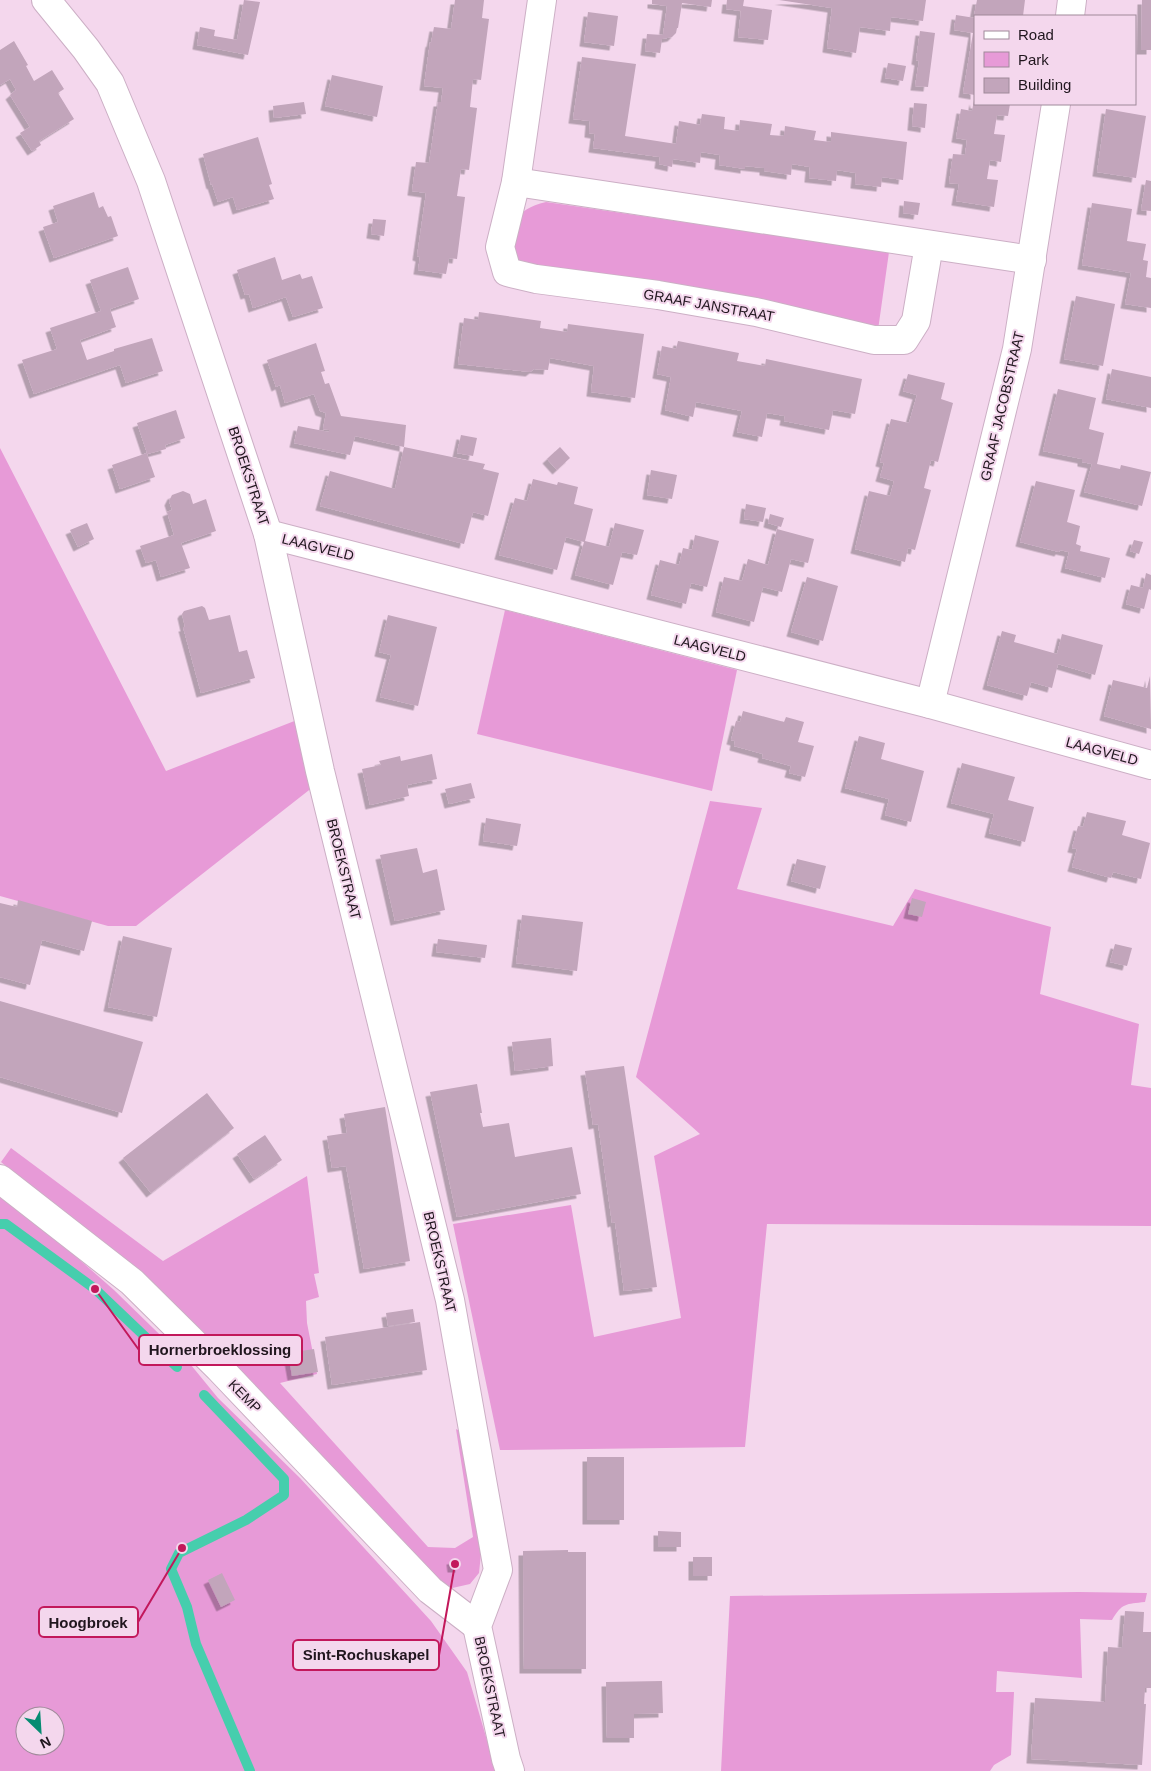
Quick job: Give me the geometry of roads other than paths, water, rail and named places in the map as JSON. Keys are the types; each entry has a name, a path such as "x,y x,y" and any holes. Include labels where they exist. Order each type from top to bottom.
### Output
{"street":[{"name":"BROEKSTRAAT","path":"46,0 86,49 110,83 151,180 268,534 320,771 450,1300 498,1570 477,1626 510,1771"},
{"name":"GRAAF JANSTRAAT","path":"542,0 516,182 500,247 507,272 536,279 658,295 756,312 874,340 904,340 916,320 929,245"},
{"path":"1070,15 1072,0"},
{"name":"GRAAF JACOBSTRAAT","path":"930,704 1017,349 1056,105"},
{"path":"516,182 1032,260"},
{"name":"LAAGVELD","path":"268,534 930,704 1151,765"},
{"name":"KEMP","path":"0,1179 132,1282 219,1368 430,1590 477,1626"}],"waterway":[{"path":"0,1224 6,1224 95,1289 177,1367"},
{"path":"204,1395 284,1479 284,1495 246,1520 179,1553 171,1569 187,1607 196,1644 250,1771"}],"place":[{"name":"Hornerbroeklossing","path":"95,1289"},
{"name":"Hoogbroek","path":"182,1548"},
{"name":"Sint-Rochuskapel","path":"455,1564"}]}
